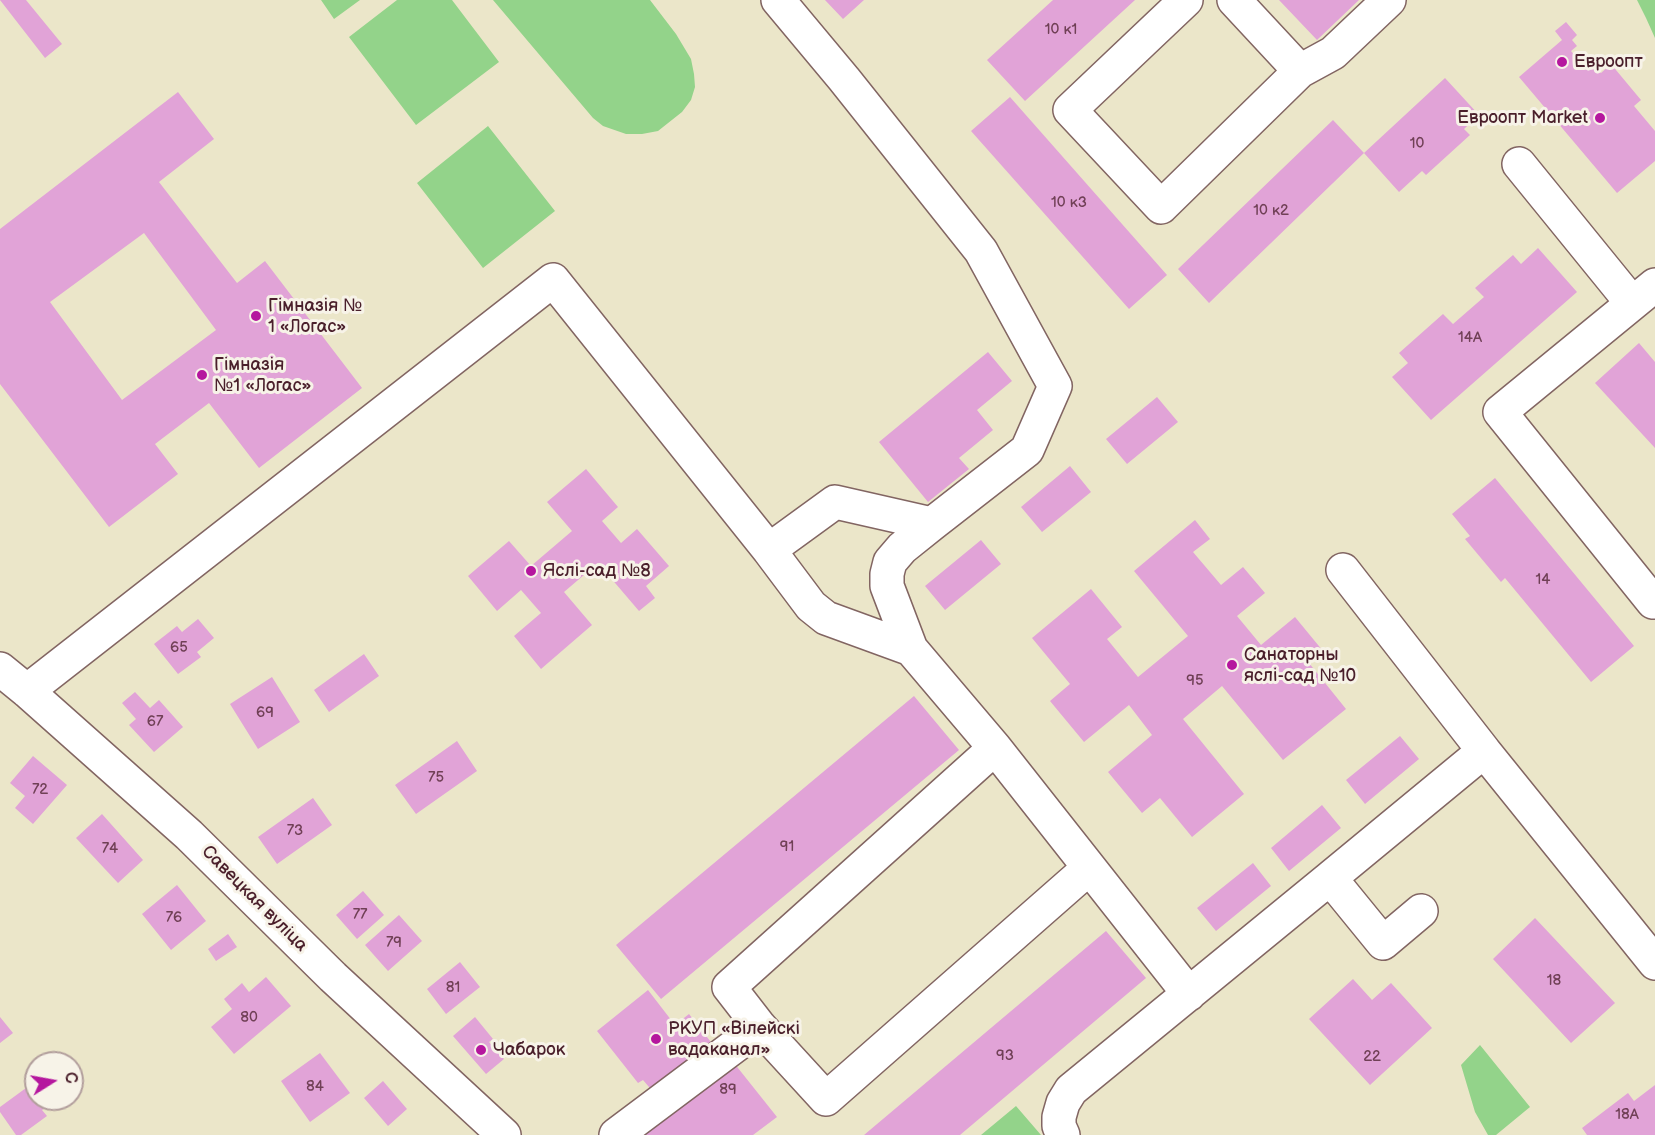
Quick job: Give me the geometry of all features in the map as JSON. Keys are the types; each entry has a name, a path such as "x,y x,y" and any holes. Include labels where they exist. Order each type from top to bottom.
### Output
{"street":[{"path":"777,0 850,86 981,251 1055,386 1027,450 932,524 890,562 887,586 911,649 995,748 1189,994"},
{"path":"1186,0 1070,110 1161,207 1299,71 1332,53 1389,0"},
{"path":"1234,0 1299,71"},
{"path":"1519,164 1644,294 1500,412 1653,602"},
{"path":"27,691 553,280 769,550 811,606 826,618 911,649"},
{"path":"769,550 836,502 932,524"},
{"path":"1343,570 1484,751 1655,963"},
{"name":"Савецкая вуліца","path":"0,669 189,835 333,977 504,1135"},
{"path":"995,748 729,987 760,1027 826,1099 1089,868"},
{"path":"1063,1135 1059,1126 1059,1117 1063,1103 1071,1090 1484,751"},
{"path":"1330,878 1383,943 1421,911"},
{"path":"616,1135 760,1027"}],"green space":[{"path":"321,0 360,0 334,19"},
{"path":"397,0 452,0 499,62 416,125 349,37"},
{"path":"493,0 650,0 676,34 691,59 695,87 691,100 682,112 658,131 626,134 603,126 593,118"},
{"path":"1637,0 1655,0 1655,38 1646,18"},
{"path":"488,126 555,211 483,268 417,183"},
{"path":"1480,1045 1530,1107 1496,1135 1488,1135 1475,1112 1461,1065"},
{"path":"1016,1106 1041,1135 981,1135"}],"building":[{"path":"0,0 26,0 62,44 45,58"},
{"path":"825,0 864,0 843,19"},
{"path":"1053,0 1135,0 1025,101 987,60"},
{"path":"1279,0 1359,0 1317,40"},
{"name":"Евроопт Market","path":"1566,22 1577,35 1572,40 1577,46 1571,51 1586,69 1593,64 1601,73 1611,64 1641,100 1634,106 1655,131 1655,161 1617,193 1519,77 1562,40 1555,31"},
{"path":"1445,78 1479,115 1464,129 1470,135 1426,175 1422,171 1399,192 1364,153"},
{"name":"Гімназія № 1 «Логас»","path":"178,92 214,139 159,182 237,283 265,261 362,388 259,468 209,403 155,444 178,474 109,527 0,384 0,229","holes":["144,233 216,330 122,400 50,302"]},
{"path":"1010,97 1167,275 1129,309 971,131"},
{"path":"1333,120 1364,153 1209,303 1178,269"},
{"path":"1538,248 1577,292 1431,420 1392,377 1408,363 1399,353 1443,314 1453,324 1484,297 1475,288 1513,255 1521,264"},
{"path":"1639,343 1655,362 1655,448 1595,383"},
{"path":"988,352 1012,381 977,410 993,430 959,458 969,469 928,502 879,442"},
{"path":"1157,397 1178,422 1127,464 1106,439"},
{"path":"1070,466 1091,492 1042,532 1021,507"},
{"name":"Яслі-сад №8","path":"586,469 618,507 602,521 621,543 637,529 669,566 646,586 655,598 639,611 598,563 564,592 592,625 541,669 514,636 541,613 521,590 497,611 468,576 509,541 531,566 572,531 547,502"},
{"path":"1495,478 1634,646 1591,682 1505,578 1501,582 1465,539 1470,536 1452,514"},
{"name":"Санаторны яслі-сад №10","path":"1195,520 1210,539 1193,552 1221,585 1243,567 1265,593 1237,616 1261,645 1295,617 1323,651 1309,663 1346,709 1283,760 1222,686 1183,719 1244,794 1192,837 1160,798 1142,813 1108,772 1152,735 1129,705 1084,742 1050,701 1070,684 1032,638 1091,589 1122,627 1107,639 1138,677 1188,636 1134,571"},
{"path":"981,540 1001,564 945,610 925,586"},
{"path":"198,619 214,638 197,652 201,657 178,674 154,644 177,626 182,632"},
{"path":"364,654 379,676 329,712 314,690"},
{"path":"272,677 300,722 258,749 230,704"},
{"path":"135,692 150,708 159,700 183,727 154,752 129,725 136,719 122,703"},
{"path":"914,696 959,750 661,999 616,945"},
{"path":"1400,736 1419,759 1365,804 1346,780"},
{"path":"457,741 477,771 416,814 395,785"},
{"path":"33,756 67,785 33,824 15,808 25,796 10,783"},
{"path":"313,798 332,825 277,864 258,837"},
{"path":"1322,805 1341,828 1289,871 1271,848"},
{"path":"102,814 143,860 118,883 76,838"},
{"path":"1253,863 1271,886 1216,931 1197,908"},
{"path":"177,885 206,921 171,950 142,914"},
{"path":"363,891 384,915 357,939 336,915"},
{"path":"399,915 422,941 388,971 365,945"},
{"path":"1535,918 1615,1003 1571,1043 1493,959"},
{"path":"1106,931 1146,978 960,1135 864,1135"},
{"path":"228,934 237,947 216,961 208,949"},
{"path":"460,962 480,987 446,1014 427,989"},
{"path":"266,977 291,1006 234,1054 211,1027 232,1009 224,999 242,983 249,992"},
{"path":"1353,979 1372,1000 1391,983 1432,1028 1370,1085 1309,1019"},
{"name":"РКУП «Вілейскі вадаканал»","path":"648,990 675,1025 689,1014 714,1046 655,1094 643,1080 638,1083 597,1031"},
{"path":"0,1017 13,1033 0,1043"},
{"name":"Чабарок","path":"475,1017 493,1039 489,1042 504,1059 486,1074 453,1036"},
{"path":"320,1053 350,1093 310,1122 281,1081"},
{"path":"734,1063 777,1117 753,1135 644,1135"},
{"path":"383,1081 407,1109 388,1126 364,1098"},
{"path":"1655,1085 1655,1135 1587,1135 1582,1128 1628,1093 1634,1101"},
{"path":"24,1089 24,1111 43,1111 47,1116 21,1135 16,1135 0,1112 0,1107"}],"place":[{"name":"Евроопт","path":"1562,62"},
{"name":"Евроопт Market","path":"1600,118"},
{"name":"Гімназія № 1 «Логас»","path":"256,316"},
{"name":"Гімназія №1 «Логас»","path":"202,375"},
{"name":"Яслі-сад №8","path":"531,571"},
{"name":"Санаторны яслі-сад №10","path":"1232,665"},
{"name":"РКУП «Вілейскі вадаканал»","path":"656,1039"},
{"name":"Чабарок","path":"481,1050"}]}
